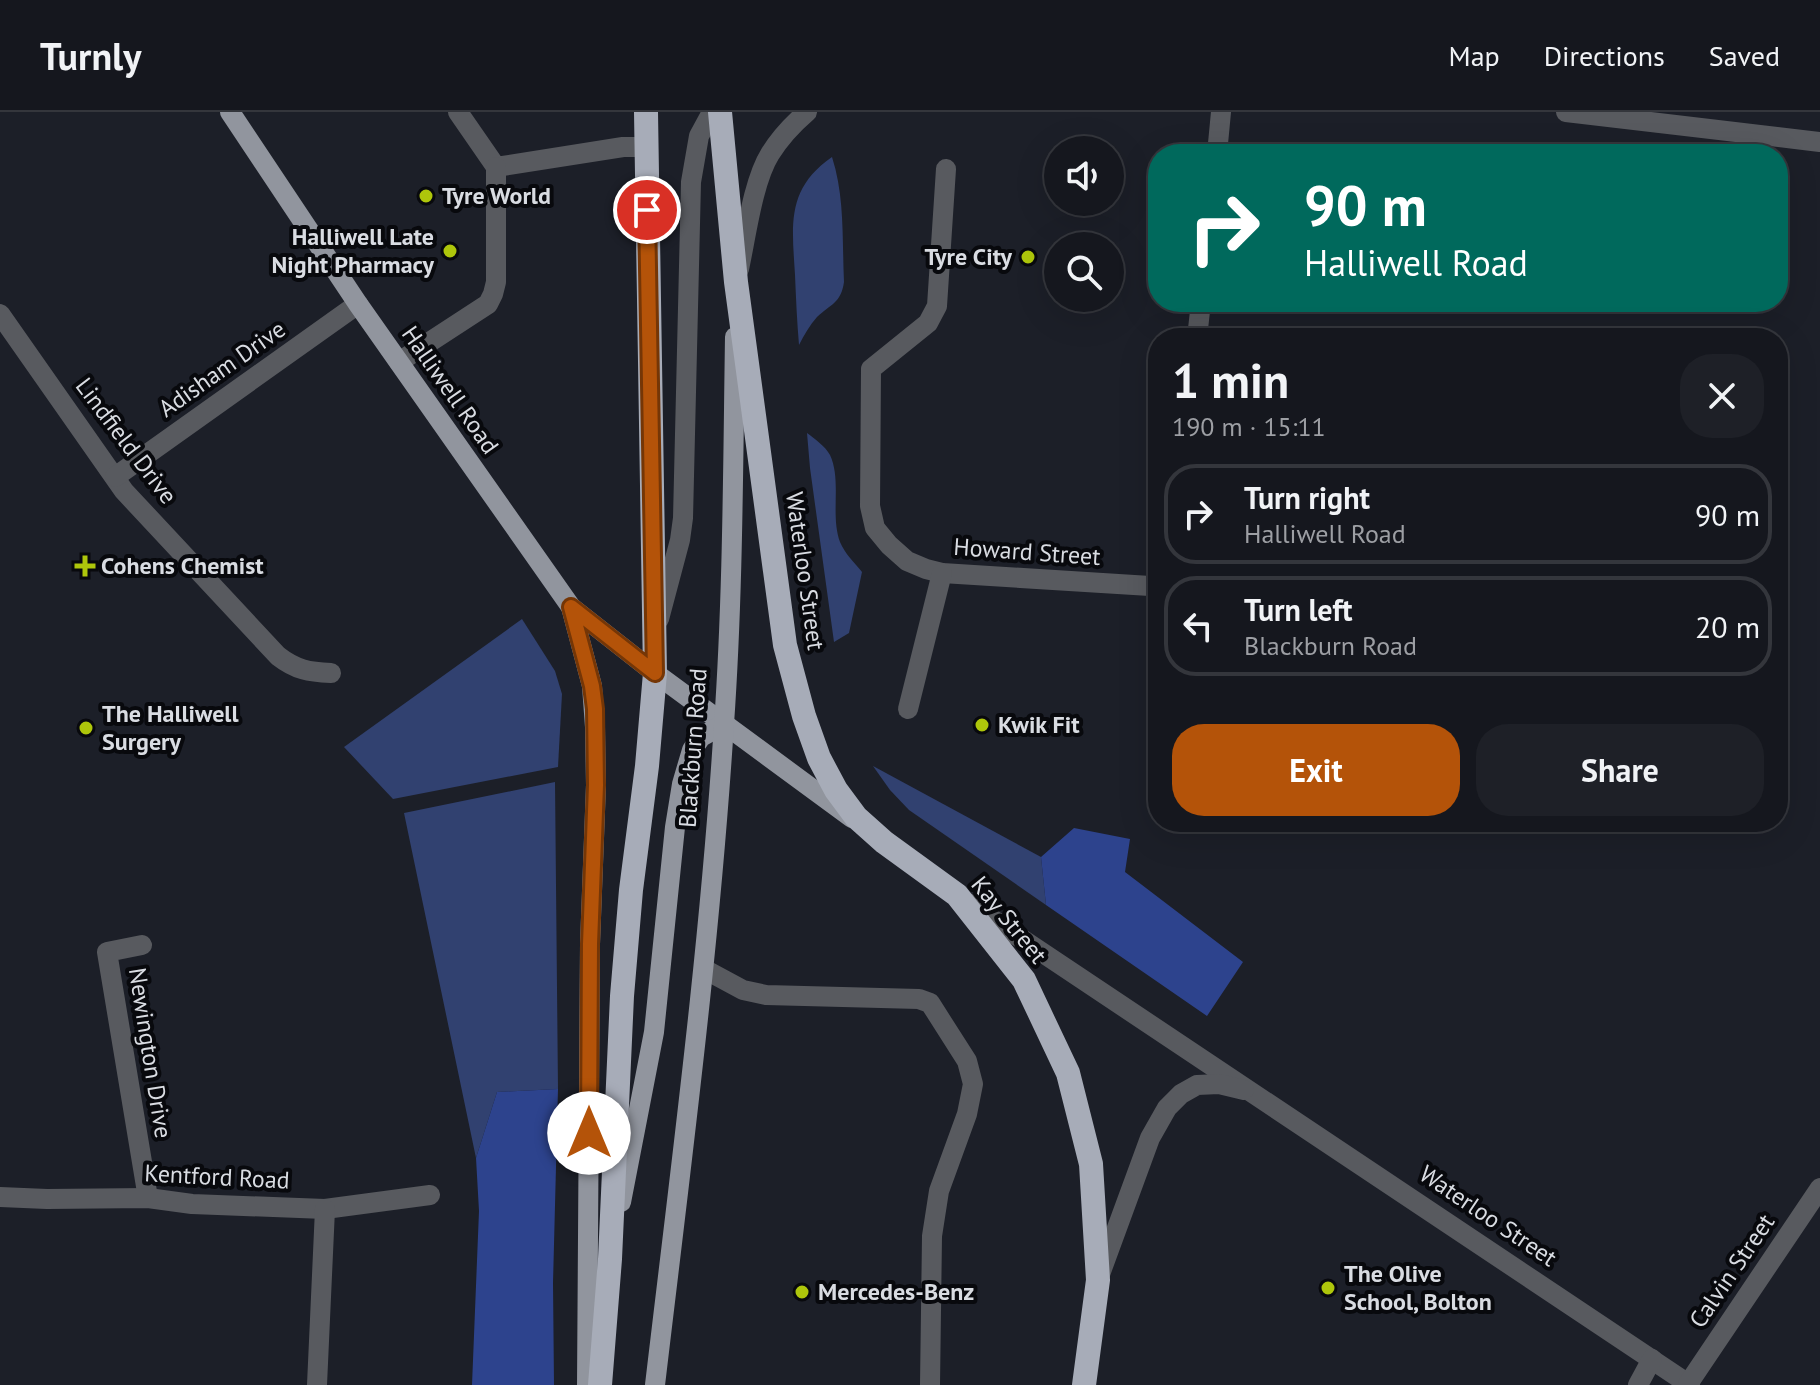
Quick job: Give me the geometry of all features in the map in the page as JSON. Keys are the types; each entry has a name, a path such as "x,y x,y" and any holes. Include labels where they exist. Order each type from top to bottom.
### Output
{"highway":[{"name":"Blackburn Road","path":"600,1385 610,1259 622,996 655,673 646,112"},
{"name":"Blackburn Road","path":"720,112 736,282"},
{"name":"Waterloo Street","path":"736,282 785,645 819,758 836,790 856,817 884,842"},
{"name":"Kay Street","path":"884,842 957,895 1024,980 1068,1073 1091,1164 1098,1280 1084,1385"}],"main road":[{"name":"Halliwell Road","path":"230,112 358,304 571,607 655,673"},
{"name":"Blackburn Road","path":"655,1385 704,969 724,724 730,610 736,282"},
{"path":"571,607 592,686 595,727 587,1385"},
{"name":"Kay Street","path":"655,673 884,842"},
{"path":"610,1259 654,1032 682,784 692,750 701,737 724,724"}],"street":[{"path":"399,362 488,304 496,282 496,167 458,112"},
{"name":"Blackburn Road","path":"655,634 683,518 691,182 699,136 712,112"},
{"path":"736,282 758,180 768,156 807,112"},
{"path":"1218,144 1221,112"},
{"path":"1566,112 1820,142"},
{"path":"496,167 623,147 646,147"},
{"name":"Howard Street","path":"946,169 937,306 928,323 871,369 870,506 875,528 907,561 942,573 1148,586"},
{"name":"Adisham Drive","path":"115,477 358,304"},
{"name":"Lindfield Drive","path":"1,317 124,491 278,656 291,667 306,672 331,673"},
{"path":"908,709 942,573"},
{"name":"Waterloo Street","path":"957,895 1689,1384"},
{"name":"Newington Drive","path":"142,945 107,952 148,1198"},
{"path":"704,969 743,990 766,995 919,999 930,1003 967,1061 973,1084 967,1114 939,1191 932,1236 930,1385"},
{"path":"1098,1280 1150,1138 1167,1108 1181,1094 1197,1085 1219,1084 1255,1093"},
{"name":"Calvin Street","path":"1689,1384 1820,1188"},
{"name":"Kentford Road","path":"0,1197 148,1198 192,1204 325,1209 430,1195"},
{"path":"317,1385 325,1209"},
{"path":"1638,1385 1652,1359"}],"shaded area":[{"path":"832,157 841,203 843,289 838,299 817,317 799,345 793,240 795,209 806,182"},
{"path":"807,433 830,455 835,476 837,532 847,554 862,572 849,633 834,642 810,468"},
{"path":"522,619 555,671 562,694 558,767 393,799 344,747"},
{"path":"873,766 1041,857 1046,905 909,810"},
{"path":"555,782 558,1089 497,1092 476,1158 404,813"},
{"path":"1074,828 1130,839 1125,872 1243,962 1207,1016 1046,905 1041,857"},
{"path":"558,1089 554,1385 472,1385 479,1211 476,1158 497,1092"}],"place":[{"name":"Tyre World","path":"426,196"},
{"name":"Halliwell Late Night Pharmacy","path":"450,251"},
{"name":"Tyre City","path":"1028,257"},
{"name":"Cohens Chemist","path":"85,566"},
{"name":"Kwik Fit","path":"982,725"},
{"name":"The Halliwell Surgery","path":"86,728"},
{"name":"The Olive School, Bolton","path":"1328,1288"},
{"name":"Mercedes-Benz","path":"802,1292"}],"route":[{"path":"589,1133 595,709 571,607 655,673 647,210"}]}
